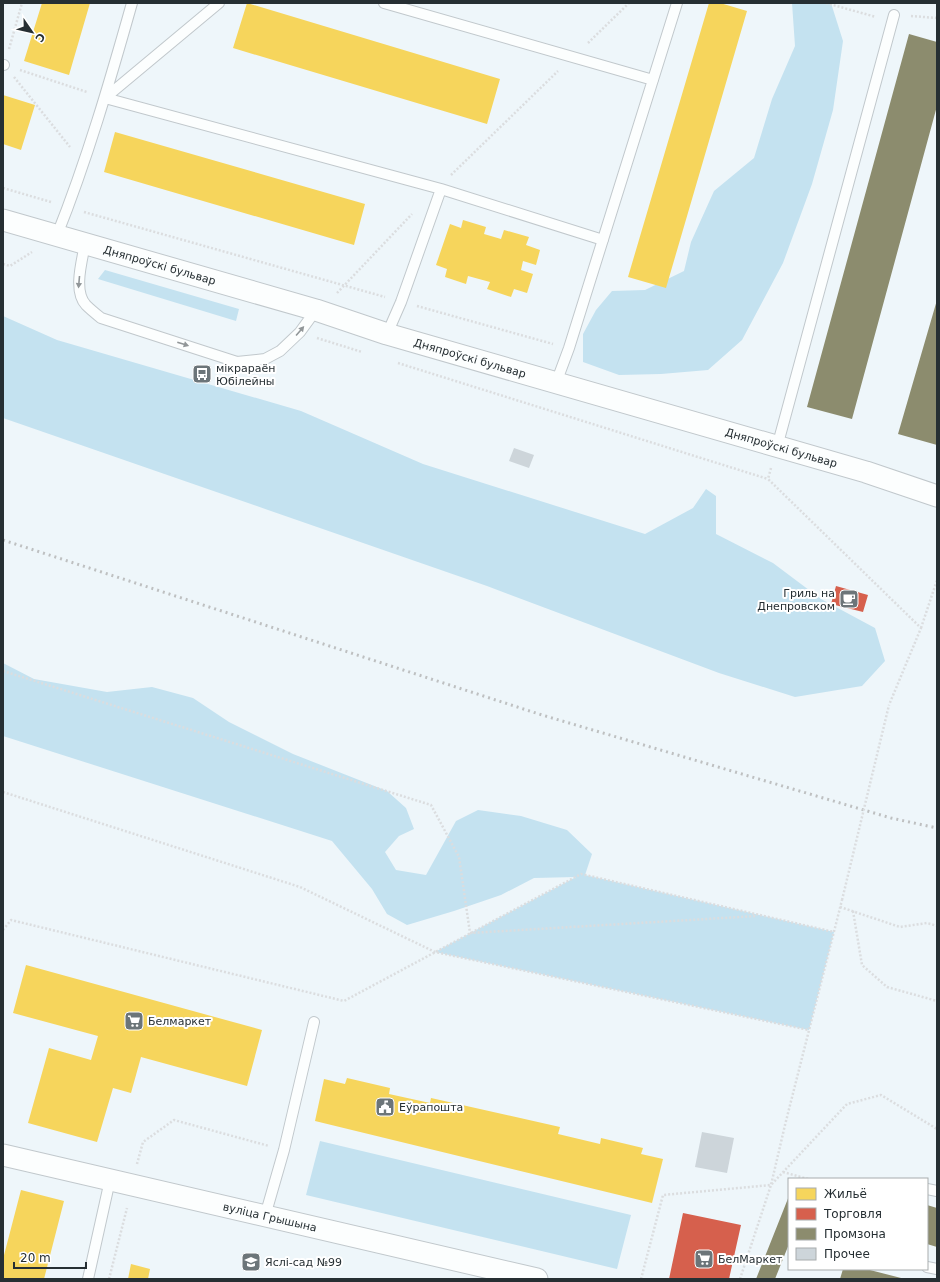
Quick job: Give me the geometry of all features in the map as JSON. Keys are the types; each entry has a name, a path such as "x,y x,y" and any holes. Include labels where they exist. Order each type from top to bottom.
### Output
{"street":[{"name":"Дняпроўскі бульвар","path":"3,220 319,311 387,334 866,472 937,496"},
{"name":"вуліца Грышына","path":"3,1155 537,1279"}],"lane":[{"path":"57,236 105,98 132,3"},
{"path":"105,98 220,3"},
{"path":"384,3 653,80"},
{"path":"556,383 569,348 676,3"},
{"path":"777,447 893,18"},
{"path":"105,98 439,189 603,240"},
{"path":"387,334 401,302 439,189"},
{"path":"85,244 80,267 79,290 85,304 101,318 237,362 265,359 280,351 319,311"},
{"path":"265,1216 284,1150 314,1022"},
{"path":"88,1279 110,1180"}],"path":[{"path":"4,65 22,3"},
{"path":"319,311 439,189 629,3"},
{"path":"826,3 893,18 937,18"},
{"path":"4,65 105,98"},
{"path":"4,65 83,162"},
{"path":"3,188 344,286 569,348"},
{"path":"300,332 368,354"},
{"path":"390,361 768,479 921,628"},
{"path":"768,479 777,447"},
{"path":"740,1279 771,1184 889,705 921,628 937,580"},
{"path":"3,671 431,805 459,857 470,933"},
{"path":"3,792 300,887 435,952 809,1030"},
{"path":"3,930 11,920 344,1001 581,874 834,932"},
{"path":"840,907 900,927 927,923 937,926"},
{"path":"853,911 862,965 887,987 937,1001"},
{"path":"470,933 761,916"},
{"path":"641,1279 663,1195 771,1184 848,1104 881,1096 937,1129"},
{"path":"783,1172 804,1178"}],"shaded area":[{"path":"792,3 831,3 843,41 833,110 812,184 783,263 742,340 708,370 661,374 619,375 583,362 583,334 596,310 612,291 645,290 684,271 691,242 714,191 754,158 772,99 795,46"},
{"path":"105,270 239,309 236,321 98,279"},
{"path":"3,316 57,340 301,411 423,464 645,534 693,508 706,489 716,496 716,534 773,563 821,599 875,628 885,661 862,686 795,697 719,673 487,586 3,418"},
{"path":"3,663 34,679 107,692 152,687 193,698 229,722 293,754 387,791 406,808 414,829 399,836 385,852 396,870 426,875 456,821 478,810 521,816 567,830 592,854 585,875 834,932 809,1030 435,952 576,877 534,878 501,895 407,925 387,914 372,889 332,841 3,736"},
{"path":"320,1141 631,1215 617,1269 306,1195"}],"building: Жильё":[{"path":"42,3 90,3 69,75 24,61"},
{"path":"247,3 500,79 487,124 233,48"},
{"path":"709,3 720,3 747,11 666,288 628,277"},
{"path":"3,95 35,105 21,150 3,144"},
{"path":"115,132 365,204 354,245 104,172"},
{"path":"463,220 486,227 484,234 501,239 504,230 529,237 526,245 540,250 536,265 523,261 521,270 533,274 527,293 514,289 511,297 487,289 490,282 468,276 466,284 445,277 447,269 436,265 450,224 461,228"},
{"path":"26,965 262,1030 247,1086 141,1057 131,1093 113,1088 97,1142 28,1123 49,1048 91,1060 98,1036 13,1013"},
{"path":"347,1078 390,1088 389,1094 430,1103 431,1098 560,1127 558,1134 600,1144 601,1138 643,1148 641,1154 663,1159 652,1203 315,1121 324,1079 345,1084"},
{"path":"21,1190 64,1201 44,1279 3,1279 3,1259"},
{"path":"131,1264 150,1269 148,1279 128,1279"}],"building: Торговля":[{"name":"Гриль на Днепровском","path":"836,586 868,595 863,612 831,604"},
{"name":"БелМаркет","path":"683,1213 741,1225 729,1279 669,1279"}],"building: Промзона":[{"path":"909,34 937,42 937,106 852,419 807,407"},
{"path":"937,300 937,445 898,434"},
{"path":"788,1199 788,1246 775,1279 756,1279"},
{"path":"928,1205 937,1208 937,1247 928,1244"},
{"path":"843,1270 870,1270 905,1279 840,1279"}],"building: Прочее":[{"path":"514,448 534,455 529,468 509,461"},
{"path":"702,1132 734,1138 727,1173 695,1167"}],"railway":[{"path":"3,540 542,715 891,818 937,828"}],"place":[{"name":"мікрараён Юбілейны","path":"202,374"},
{"name":"Гриль на Днепровском","path":"849,599"},
{"name":"Белмаркет","path":"134,1021"},
{"name":"Еўрапошта","path":"385,1107"},
{"name":"БелМаркет","path":"704,1259"},
{"name":"Яслі-сад №99","path":"251,1262"}]}
